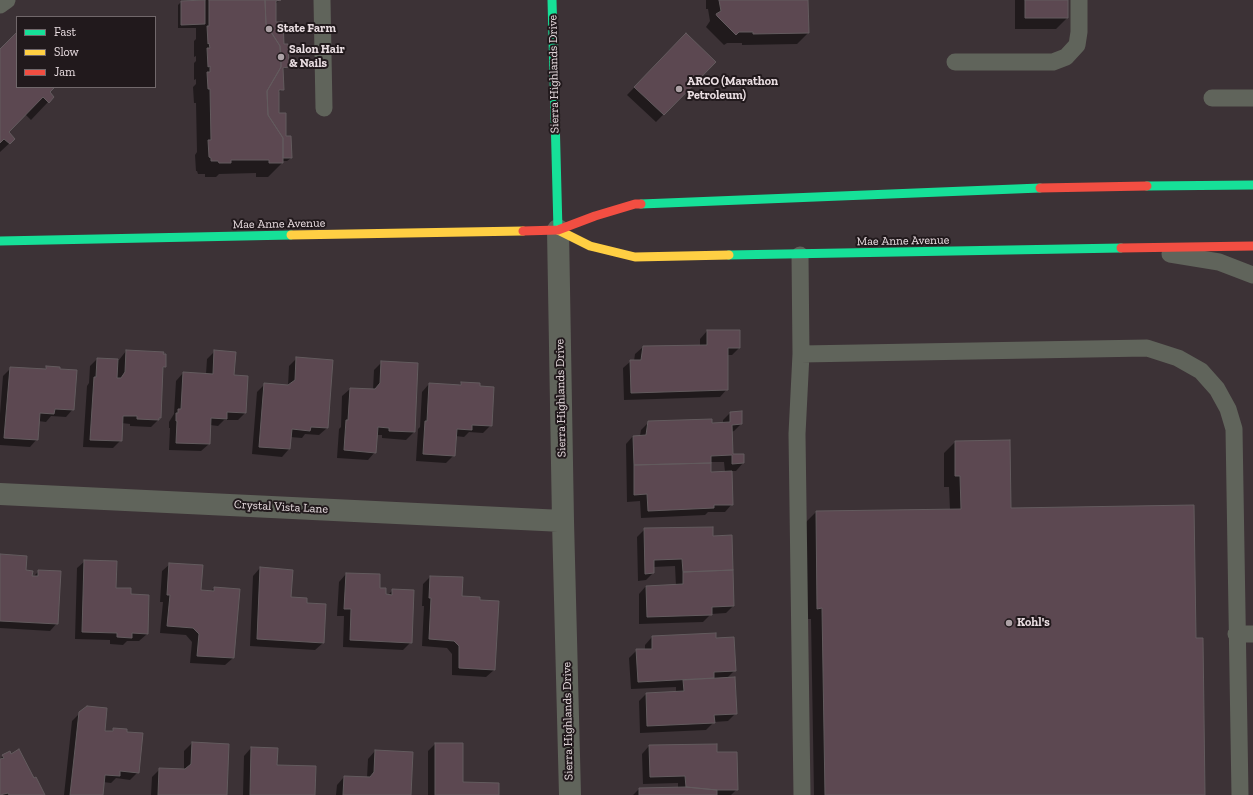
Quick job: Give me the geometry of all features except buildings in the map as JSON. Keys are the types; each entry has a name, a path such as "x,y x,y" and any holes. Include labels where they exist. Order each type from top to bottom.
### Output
{"main road":[{"name":"Sierra Highlands Drive","path":"552,0 558,230"},
{"name":"Mae Anne Avenue","path":"0,241 558,230 595,216 635,204 1011,188 1253,185"},
{"name":"Mae Anne Avenue","path":"558,230 590,246 635,257 1253,246"}],"street":[{"name":"Sierra Highlands Drive","path":"558,230 570,795"},
{"name":"Crystal Vista Lane","path":"0,494 563,521"}],"lane":[{"path":"0,5 7,0"},
{"path":"322,0 324,108"},
{"path":"955,62 1053,62 1066,57 1077,45 1079,32 1079,0"},
{"path":"1212,98 1253,98"},
{"path":"1132,248 1219,262 1253,275"},
{"path":"800,255 801,354 797,434 802,795"},
{"path":"801,354 1147,348 1178,358 1200,371 1217,389 1228,409 1234,429 1245,634 1240,795"}],"traffic: fast":[{"path":"552,0 558,230"},
{"path":"1147,186 1253,185"},
{"path":"641,204 1040,188"},
{"path":"0,241 291,235"},
{"path":"729,255 1121,248"}],"traffic: slow":[{"path":"558,230 590,246 635,257 729,255"},
{"path":"291,235 523,231"}],"traffic: jam":[{"path":"1040,188 1147,186"},
{"path":"523,231 558,230 595,216 635,204 641,204"},
{"path":"1121,248 1253,246"}],"place":[{"name":"State Farm","path":"269,29"},
{"name":"Salon Hair & Nails","path":"281,57"},
{"name":"ARCO (Marathon Petroleum)","path":"679,89"},
{"name":"Kohl's","path":"1009,623"}]}
